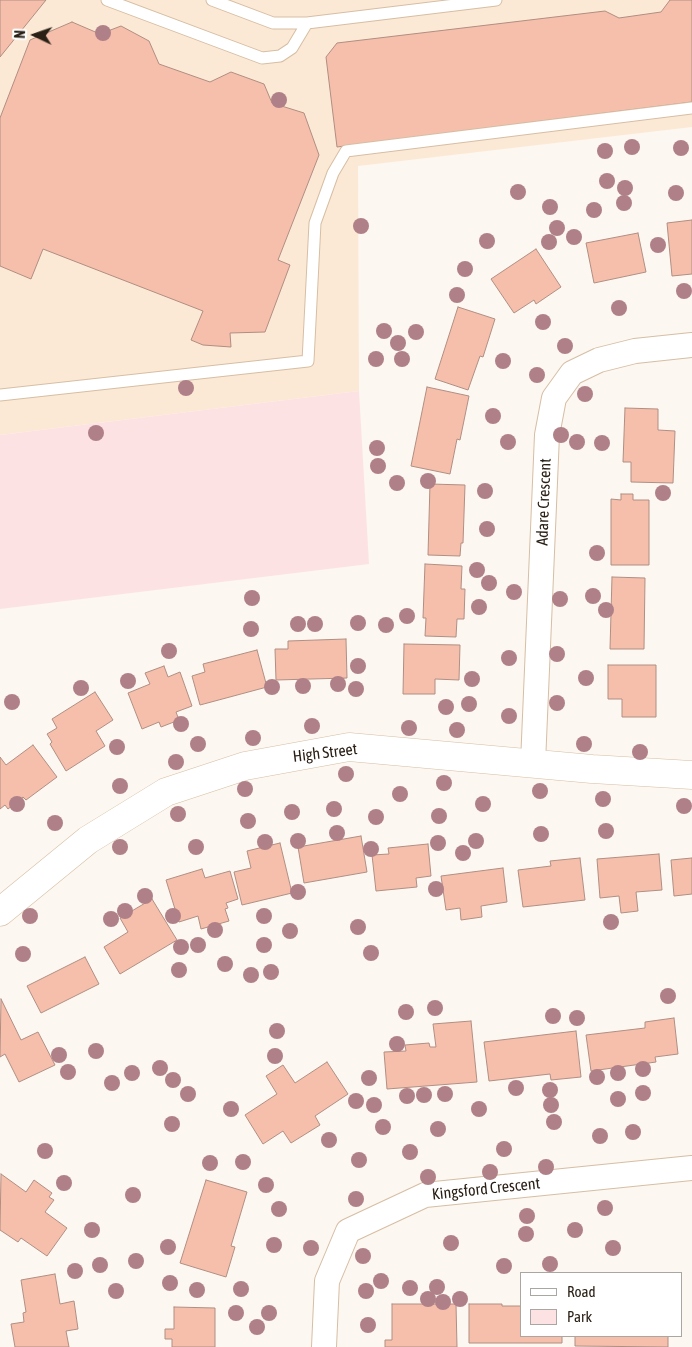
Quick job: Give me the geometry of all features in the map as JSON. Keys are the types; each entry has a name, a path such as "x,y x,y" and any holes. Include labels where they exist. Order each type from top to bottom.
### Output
{"street":[{"name":"Adare Crescent","path":"533,763 547,435 554,398 572,373 599,360 636,350 692,345"},
{"name":"High Street","path":"0,912 88,840 166,792 245,766 349,747 592,769 692,775"},
{"name":"Kingsford Crescent","path":"324,1347 327,1281 348,1231 425,1195 692,1168"}],"lane":[{"path":"107,0 262,58 280,56 292,48 307,23"},
{"path":"212,0 272,23 307,23 496,0"},
{"path":"0,395 308,361 315,223 333,173 346,152 692,108"}],"shaded area":[{"path":"0,0 692,0 692,127 358,166 359,391 0,435"}],"green space":[{"path":"359,391 369,564 0,609 0,435"}],"building":[{"path":"0,0 46,0 0,57"},
{"path":"670,0 692,0 692,102 337,147 326,57 337,43 605,11 619,18 661,12"},
{"path":"72,22 100,34 121,26 149,41 159,64 210,82 231,72 264,84 272,103 304,113 319,155 278,260 290,265 265,332 230,333 231,347 203,345 191,340 203,311 43,249 31,279 0,266 0,118 30,40"},
{"path":"692,220 692,274 672,276 667,223"},
{"path":"638,233 646,272 594,283 586,243"},
{"path":"536,249 561,287 536,304 534,300 514,313 491,279"},
{"path":"458,307 495,319 483,357 480,356 468,390 435,379"},
{"path":"427,387 469,396 460,440 457,439 450,474 411,466"},
{"path":"625,408 658,409 658,430 675,431 673,483 631,482 631,462 623,462"},
{"path":"430,484 465,485 463,543 461,543 460,556 428,555"},
{"path":"621,494 633,494 633,500 649,500 649,565 611,565 611,499 621,500"},
{"path":"425,564 462,566 461,589 465,589 464,619 457,619 456,637 425,636 426,618 423,618"},
{"path":"612,577 645,578 644,649 610,649"},
{"path":"346,639 347,678 276,680 275,649 288,649 288,641"},
{"path":"404,644 460,645 459,680 435,679 435,694 403,694"},
{"path":"257,650 267,687 200,705 192,676 205,672 203,664"},
{"path":"608,665 656,665 656,717 622,717 622,699 608,699"},
{"path":"164,666 168,677 180,672 192,706 176,712 179,720 161,727 159,722 142,729 128,693 150,684 145,673"},
{"path":"95,692 113,720 96,731 105,746 66,771 50,744 52,742 47,734 57,728 52,719"},
{"path":"33,745 57,777 26,800 23,797 8,809 5,805 0,809 0,757 6,765"},
{"path":"361,836 367,872 304,883 298,847"},
{"path":"280,843 292,893 242,905 234,872 251,868 247,851"},
{"path":"428,844 431,876 416,878 417,887 376,891 372,855 389,854 388,848"},
{"path":"659,854 662,890 636,892 638,911 621,913 619,896 600,898 597,859"},
{"path":"580,858 585,900 523,907 518,870 551,866 550,861"},
{"path":"692,858 692,894 674,896 671,860"},
{"path":"503,868 507,902 481,906 482,917 461,920 460,908 446,910 441,876"},
{"path":"202,869 205,878 230,871 238,899 226,903 228,908 225,909 229,921 201,929 198,916 179,922 166,880"},
{"path":"152,899 177,940 120,974 104,947 128,932 120,918"},
{"path":"85,957 99,984 41,1013 27,986"},
{"path":"1,999 21,1040 38,1032 55,1065 19,1082 5,1054 0,1057"},
{"path":"674,1018 678,1054 655,1057 656,1062 591,1071 586,1035 645,1028 645,1022"},
{"path":"471,1021 477,1082 387,1089 384,1052 406,1051 405,1045 429,1043 430,1047 436,1047 433,1024"},
{"path":"576,1031 581,1077 551,1080 550,1074 489,1081 484,1042"},
{"path":"327,1062 348,1094 315,1116 320,1125 291,1143 283,1131 263,1144 245,1115 277,1094 266,1076 283,1065 295,1083"},
{"path":"1,1174 26,1192 34,1180 52,1193 49,1197 54,1200 45,1212 67,1228 47,1256 21,1238 18,1242 0,1230"},
{"path":"206,1180 247,1192 231,1246 235,1247 226,1277 180,1263"},
{"path":"55,1274 60,1304 74,1301 78,1329 66,1331 69,1347 15,1347 11,1324 24,1322 23,1313 26,1312 21,1280"},
{"path":"392,1304 456,1304 457,1347 385,1347 385,1340 392,1340"},
{"path":"469,1304 520,1306 520,1337 562,1337 562,1343 469,1343"},
{"path":"174,1307 215,1308 215,1347 172,1347 172,1339 165,1339 165,1329 174,1329"},
{"path":"575,1337 668,1337 668,1347 575,1346"}]}
